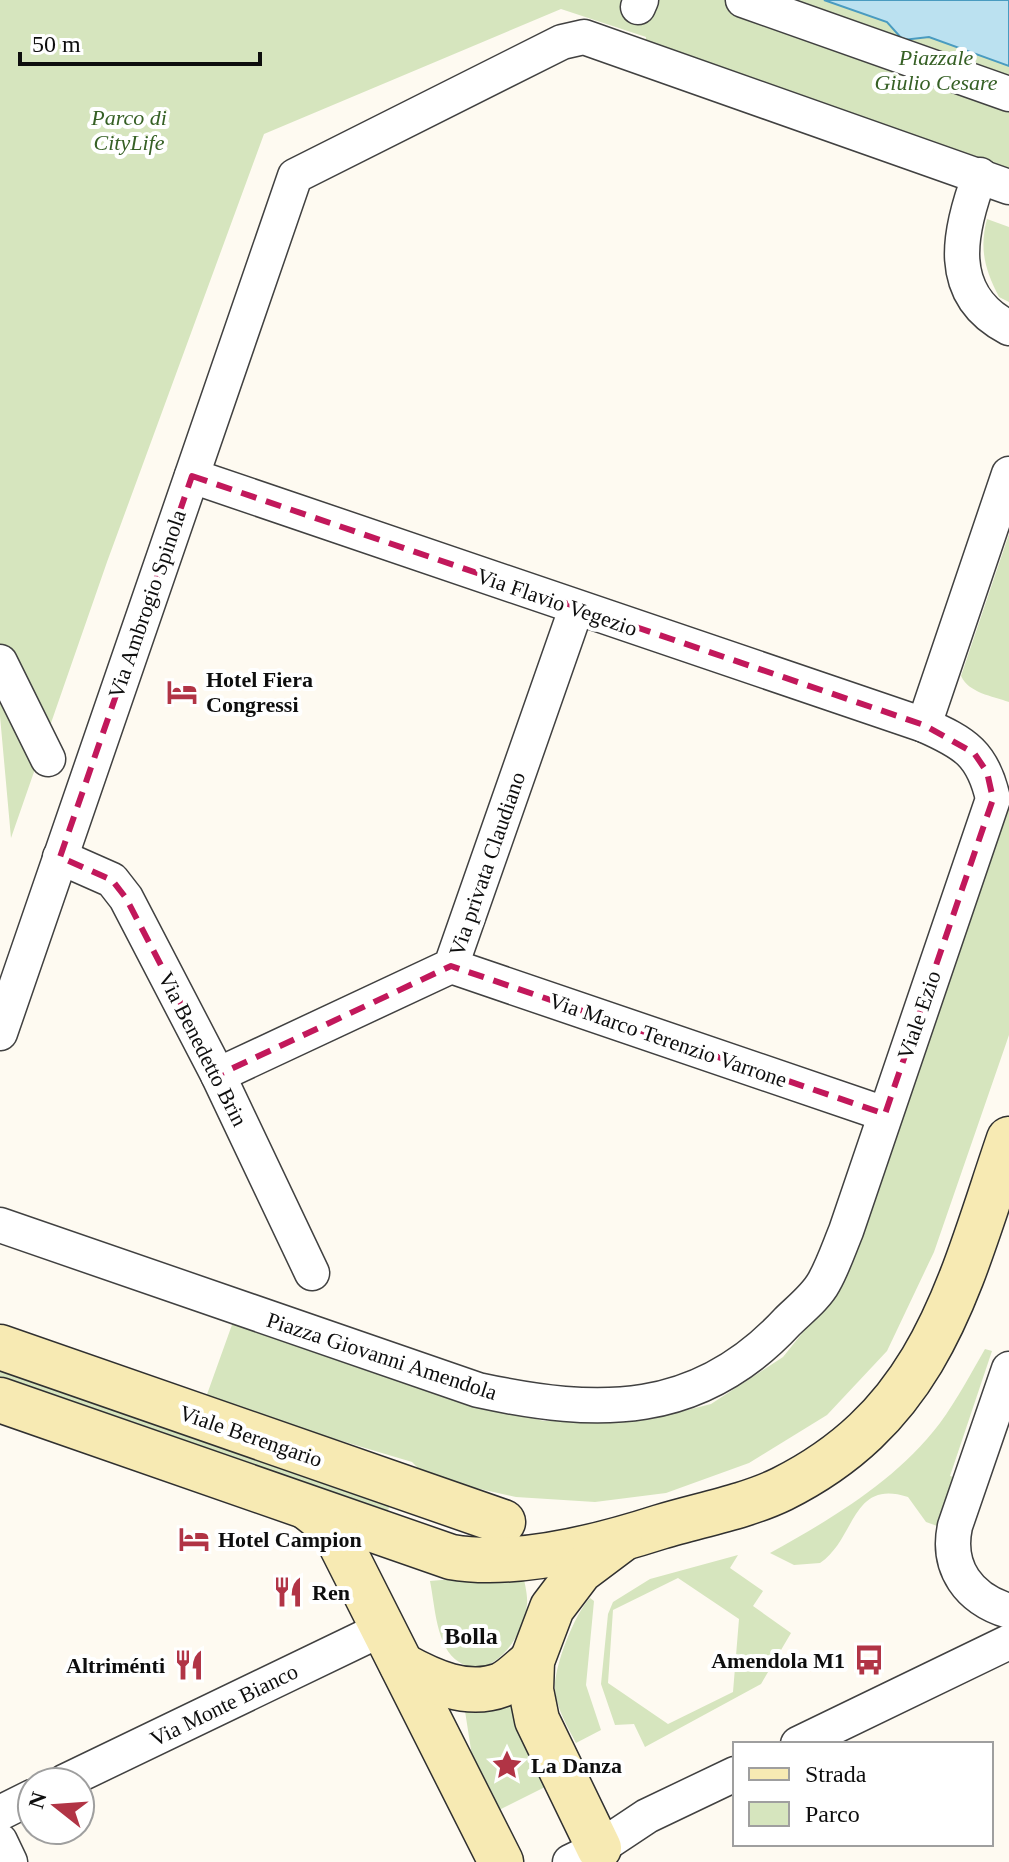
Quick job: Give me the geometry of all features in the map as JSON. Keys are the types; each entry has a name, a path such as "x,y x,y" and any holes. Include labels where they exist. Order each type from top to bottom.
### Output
{"main road":[{"path":"592,1857 537,1720 531,1690 532,1661 552,1608 580,1571 622,1539 779,1490 836,1457 881,1418 918,1370 949,1313 1009,1139"},
{"name":"Viale Berengario","path":"0,1347 526,1533"},
{"path":"0,1400 418,1545"},
{"path":"296,1503 316,1513 332,1528 501,1862"},
{"path":"532,1661 501,1684 468,1689 433,1683 393,1646 387,1595 396,1571 418,1545 452,1526 477,1521 526,1533 622,1539"},
{"path":"526,1533 552,1608"}],"street":[{"path":"743,0 1009,94"},
{"name":"Via Ambrogio Spinola","path":"0,1033 295,176 562,42 584,37 994,181"},
{"path":"994,181 967,211 959,257 970,288 993,319 1009,328"},
{"path":"924,725 1009,474"},
{"name":"Via Flavio Vegezio","path":"192,476 924,725"},
{"name":"Via privata Claudiano","path":"218,1075 451,966 576,609"},
{"path":"0,662 48,759"},
{"name":"Viale Ezio","path":"846,1231 993,799 987,772 974,753 924,725"},
{"name":"Via Benedetto Brin","path":"60,857 112,880 126,898 218,1075 312,1273"},
{"name":"Via Marco Terenzio Varrone","path":"451,966 885,1114"},
{"name":"Piazza Giovanni Amendola","path":"0,1225 478,1390 538,1403 593,1407 643,1404 713,1383 771,1340 823,1284 846,1231"},
{"path":"1009,1369 955,1526 952,1549 965,1585 983,1600 1009,1611"},
{"path":"802,1742 1009,1642"},
{"name":"Via Monte Bianco","path":"96,1769 393,1646"},
{"path":"592,1857 647,1816 733,1775"},
{"path":"0,1841 10,1862"}],"highlighted area":[{"path":"192,476 924,725 974,753 987,772 993,799 885,1114 451,966 218,1075 126,898 112,880 60,857"}],"green space":[{"name":"Parco di CityLife","path":"0,0 1009,0 1009,169 645,44 646,37 561,9 264,134 107,562 11,838 0,716"},
{"path":"987,219 1009,227 1009,302 999,297 987,268 984,240"},
{"path":"1009,534 1009,702 975,690 961,676"},
{"path":"1005,804 1009,805 1009,1035 934,1252 887,1351 827,1415 749,1463 666,1493 595,1502 516,1497 427,1477 412,1462 205,1400 233,1322 474,1404 544,1421 652,1419 711,1404 783,1357 836,1291"},
{"path":"985,1349 992,1351 950,1476 956,1478 940,1527 926,1522 908,1497 889,1493 875,1496 865,1503 832,1552 820,1563 794,1565 770,1553 840,1512 904,1463 940,1423"},
{"path":"0,1368 391,1502 386,1516 0,1383"},
{"path":"738,1555 730,1568 763,1591 753,1606 791,1633 761,1684 645,1747 634,1724 615,1725 601,1684 608,1614 613,1602 650,1579","holes":["678,1578 739,1619 733,1692 668,1724 608,1683 613,1610"]},
{"path":"523,1573 527,1604 514,1641 495,1661 484,1666 472,1667 459,1662 445,1647 441,1637 430,1581"},
{"path":"590,1598 594,1601 586,1685 601,1730 576,1743 558,1704 555,1680 566,1641"},
{"path":"513,1698 547,1786 495,1812 472,1756 465,1711 488,1710"}],"water":[{"path":"824,0 1009,0 1009,66 929,37 903,40 887,22"}],"place":[{"name":"Hotel Fiera Congressi","path":"182,692"},
{"name":"Hotel Campion","path":"194,1539"},
{"name":"Ren","path":"288,1592"},
{"name":"Amendola M1","path":"869,1660"},
{"name":"Altriménti","path":"189,1665"},
{"name":"La Danza","path":"507,1765"}],"district":[{"name":"Bolla","path":"471,1636"}],"park label":[{"name":"Piazzale Giulio Cesare","path":"936,70"}]}
